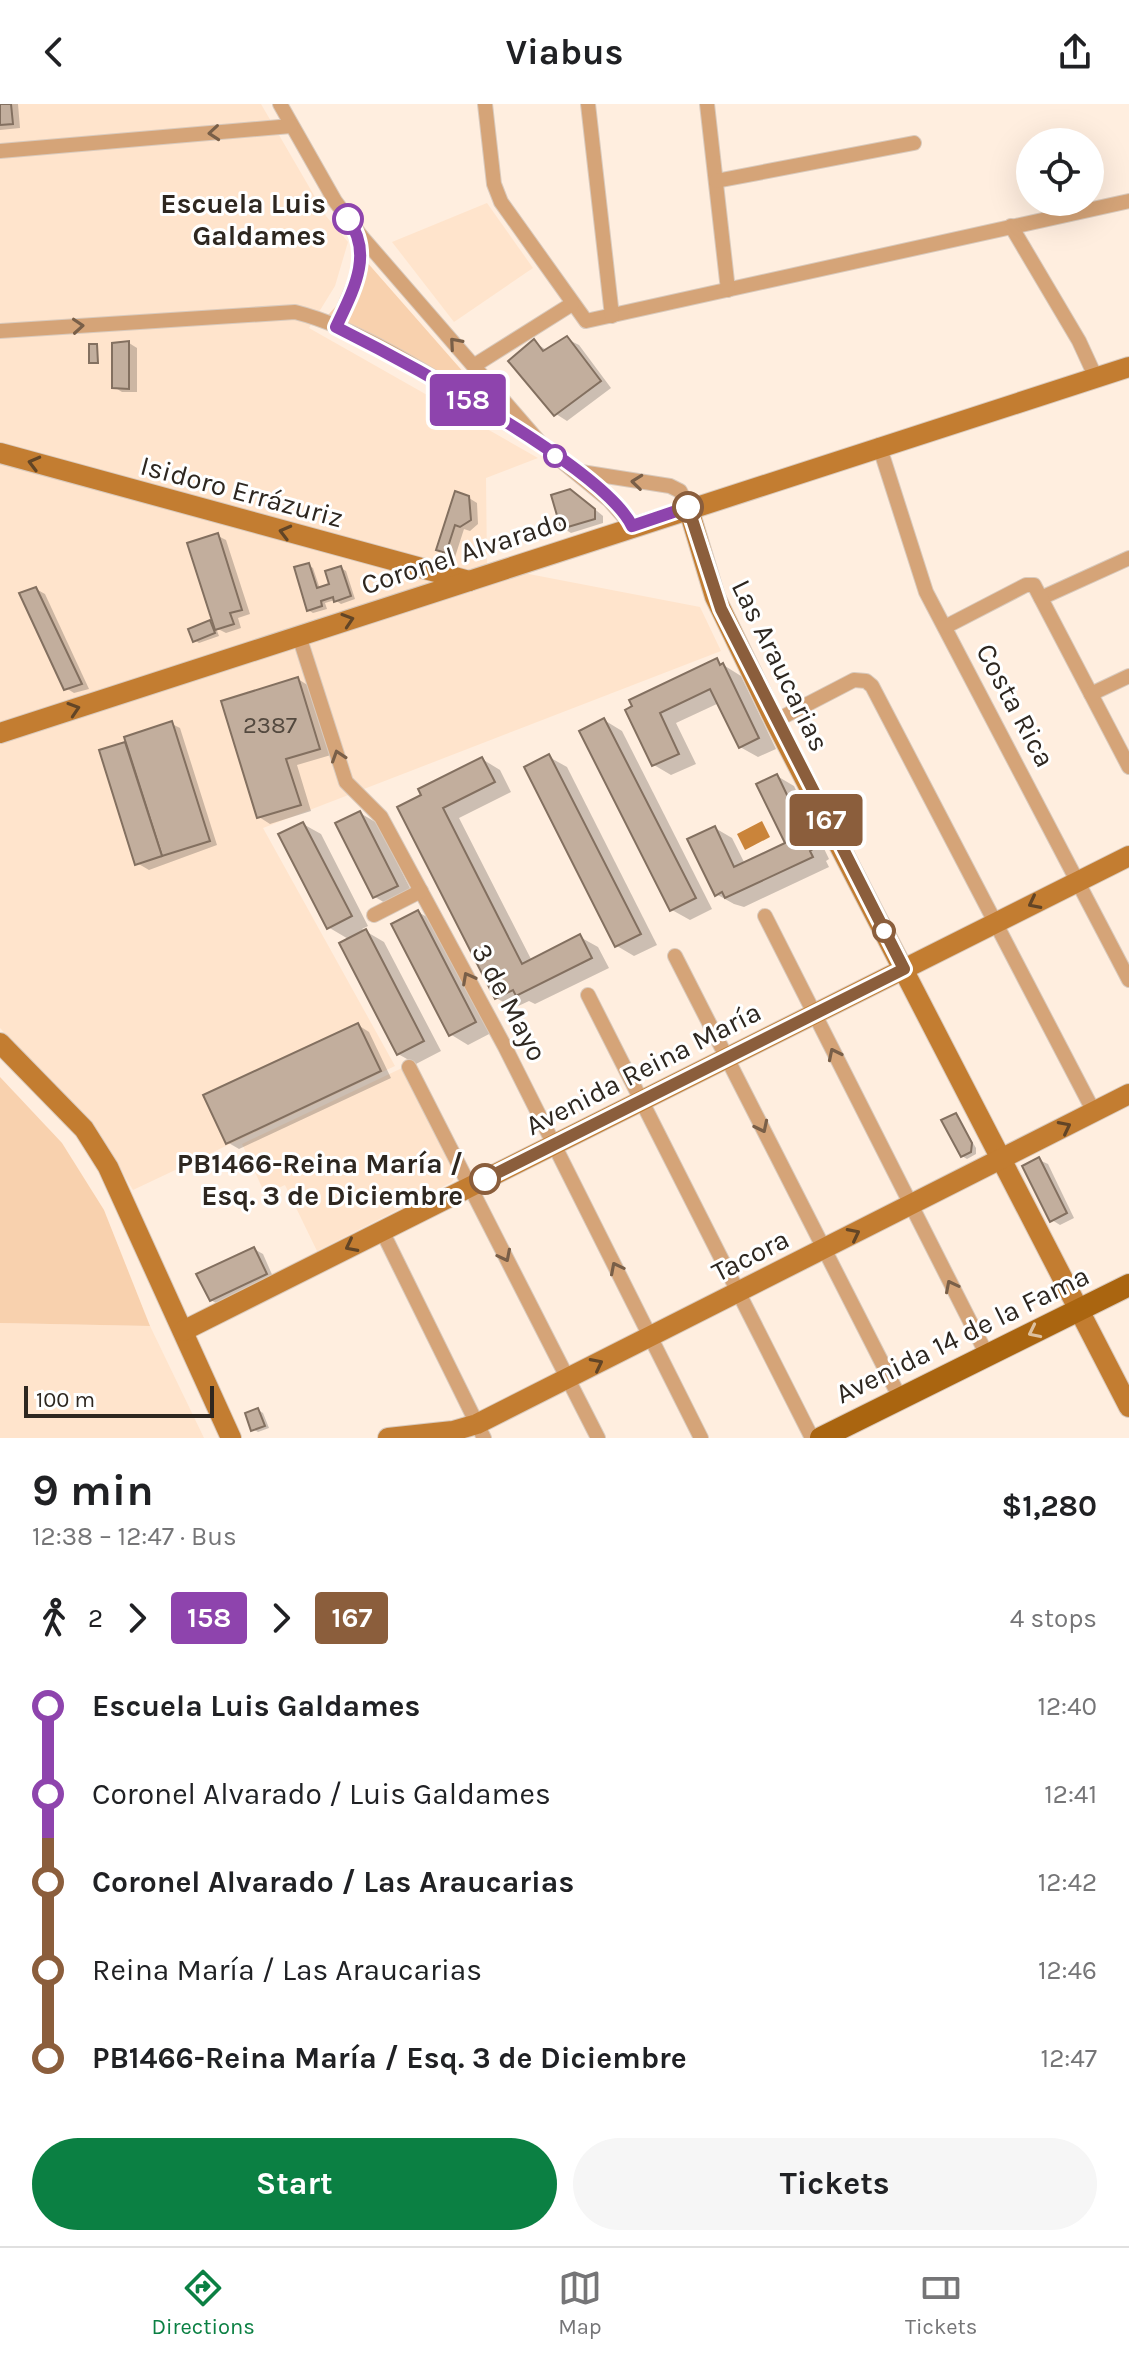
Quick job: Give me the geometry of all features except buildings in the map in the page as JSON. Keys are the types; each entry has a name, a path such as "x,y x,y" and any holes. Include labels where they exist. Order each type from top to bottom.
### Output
{"main road":[{"name":"Avenida 14 de la Fama","path":"821,1438 1129,1285"}],"street":[{"path":"280,104 335,201 361,236 542,445"},
{"path":"485,104 497,195 586,321 1129,201"},
{"path":"588,104 612,316"},
{"path":"707,104 728,290"},
{"path":"0,151 291,126"},
{"path":"716,181 914,143"},
{"path":"1011,226 1079,341 1096,378"},
{"path":"336,327 359,273 361,236"},
{"path":"475,365 572,304"},
{"path":"0,331 279,311 307,315 390,354 542,445 622,511 632,526"},
{"name":"Coronel Alvarado","path":"0,733 879,445 1129,367"},
{"name":"Costa Rica","path":"879,445 918,573 1129,980"},
{"name":"Isidoro Errázuriz","path":"0,453 469,581"},
{"path":"576,471 604,479 670,486 680,491 688,507"},
{"name":"Las Araucarias","path":"688,507 715,597 775,721 1129,1407"},
{"path":"1041,598 1129,558"},
{"path":"416,568 426,579 422,596"},
{"path":"945,627 1029,584 1036,587 1129,767"},
{"name":"3 de Mayo","path":"299,636 346,782 381,817 554,1145 701,1438"},
{"path":"1091,694 1129,676"},
{"path":"775,721 854,680 869,683 1094,1112"},
{"name":"Avenida Reina María","path":"183,1331 1129,856"},
{"path":"374,915 421,891"},
{"path":"765,916 987,1355"},
{"path":"675,956 900,1398"},
{"path":"588,995 812,1438"},
{"path":"0,1043 74,1119 99,1152 231,1438"},
{"path":"409,1067 598,1438"},
{"name":"Tacora","path":"388,1438 481,1431 567,1378 1129,1094"},
{"path":"382,1231 481,1431"}],"shaded area":[{"path":"0,104 261,104 326,216 348,242 335,286 309,328 538,458 486,478 487,566 700,607 721,651 263,828 395,1066 133,1190 100,1136 0,1028"},
{"name":"Escuela Luis Galdames","path":"487,203 533,268 454,322 392,242"},
{"path":"358,252 501,415 322,322 345,296"},
{"path":"762,821 770,837 745,850 737,834"},
{"path":"402,1068 456,1173 452,1182 317,1251 285,1185 265,1194 242,1144"},
{"path":"0,1077 62,1143 104,1210 150,1326 0,1323"},
{"path":"0,1323 150,1326 204,1438 0,1438"}],"bus line":[{"name":"158","path":"348,219 361,236 359,273 336,327 390,354 542,445 622,511 632,526 688,507"},
{"name":"167","path":"485,1179 904,969 775,721 721,609 710,584 688,507"}],"place":[{"name":"Escuela Luis Galdames","path":"348,219"},
{"name":"PB1466-Reina María / Esq. 3 de Diciembre","path":"485,1179"}]}
